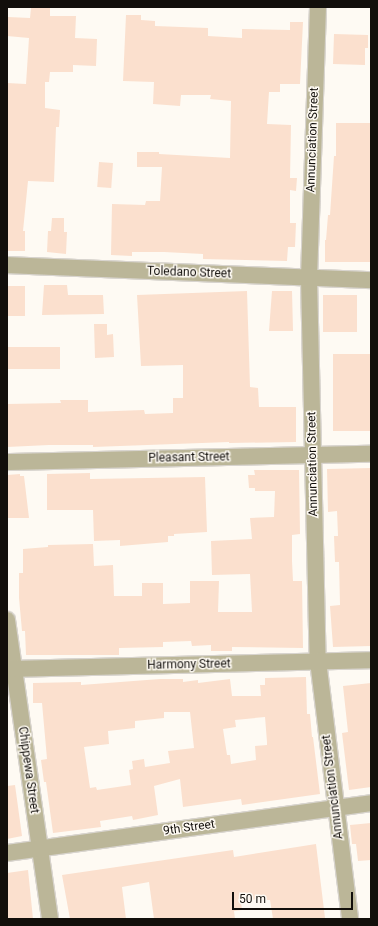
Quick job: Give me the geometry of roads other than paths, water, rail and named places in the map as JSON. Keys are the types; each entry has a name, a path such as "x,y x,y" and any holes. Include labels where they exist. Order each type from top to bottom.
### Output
{"street":[{"name":"Annunciation Street","path":"318,7 309,278 318,661 350,919"},
{"name":"Toledano Street","path":"7,265 371,280"},
{"name":"Pleasant Street","path":"7,462 371,454"},
{"name":"Chippewa Street","path":"7,620 11,669 50,919"},
{"name":"Harmony Street","path":"11,669 371,660"},
{"name":"9th Street","path":"7,853 371,803"}]}
